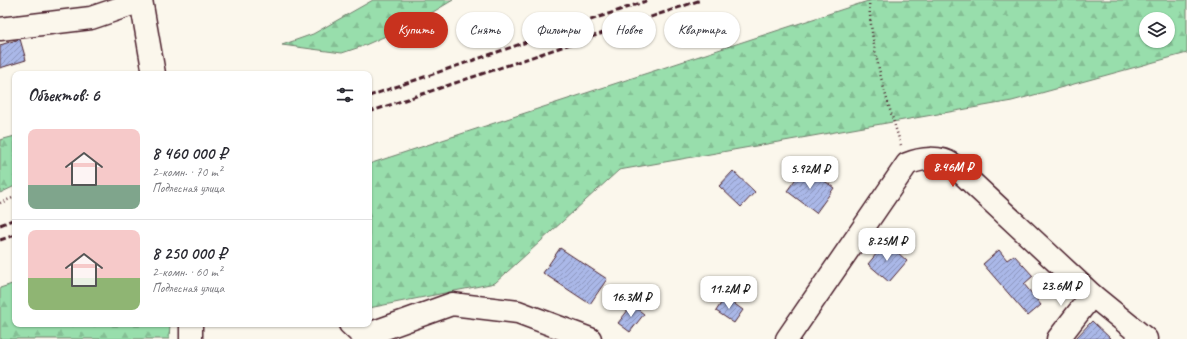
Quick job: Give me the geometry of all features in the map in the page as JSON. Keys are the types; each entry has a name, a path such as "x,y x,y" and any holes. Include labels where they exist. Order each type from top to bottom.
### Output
{"street":[{"path":"0,29 91,18 141,1 153,71"},
{"path":"786,339 907,164 918,160 932,159 948,161 953,165 1092,295 1146,339"},
{"path":"1058,339 1092,295"},
{"path":"360,333 452,304 518,312 590,339"},
{"path":"191,327 191,339"}],"path":[{"path":"869,0 874,48 888,103 907,164"},
{"path":"0,203 12,197"}],"green space":[{"path":"373,0 453,0 433,12 384,12 384,37 342,53 282,45 313,34"},
{"path":"871,0 1187,0 1187,53 1012,101 619,170 495,283 372,307 372,163 724,48 740,48 740,43"},
{"path":"12,137 12,187 0,193 0,140"},
{"path":"12,284 12,327 170,327 169,339 0,339 0,288"}],"building":[{"path":"20,39 26,60 0,68 0,45"},
{"path":"805,166 834,188 816,213 787,191"},
{"path":"733,171 755,192 741,207 719,186"},
{"path":"886,242 907,261 889,282 868,264"},
{"path":"560,248 607,279 590,304 543,273"},
{"path":"999,250 1007,260 1014,255 1033,276 1024,284 1041,305 1028,316 983,264"},
{"path":"725,297 743,310 734,323 716,311"},
{"path":"632,305 644,314 630,332 618,323"},
{"path":"1092,321 1111,339 1075,339"}],"railway":[{"path":"372,95 649,0"},
{"path":"372,111 701,0"},
{"path":"0,225 12,220"},
{"path":"0,240 12,236"}]}
